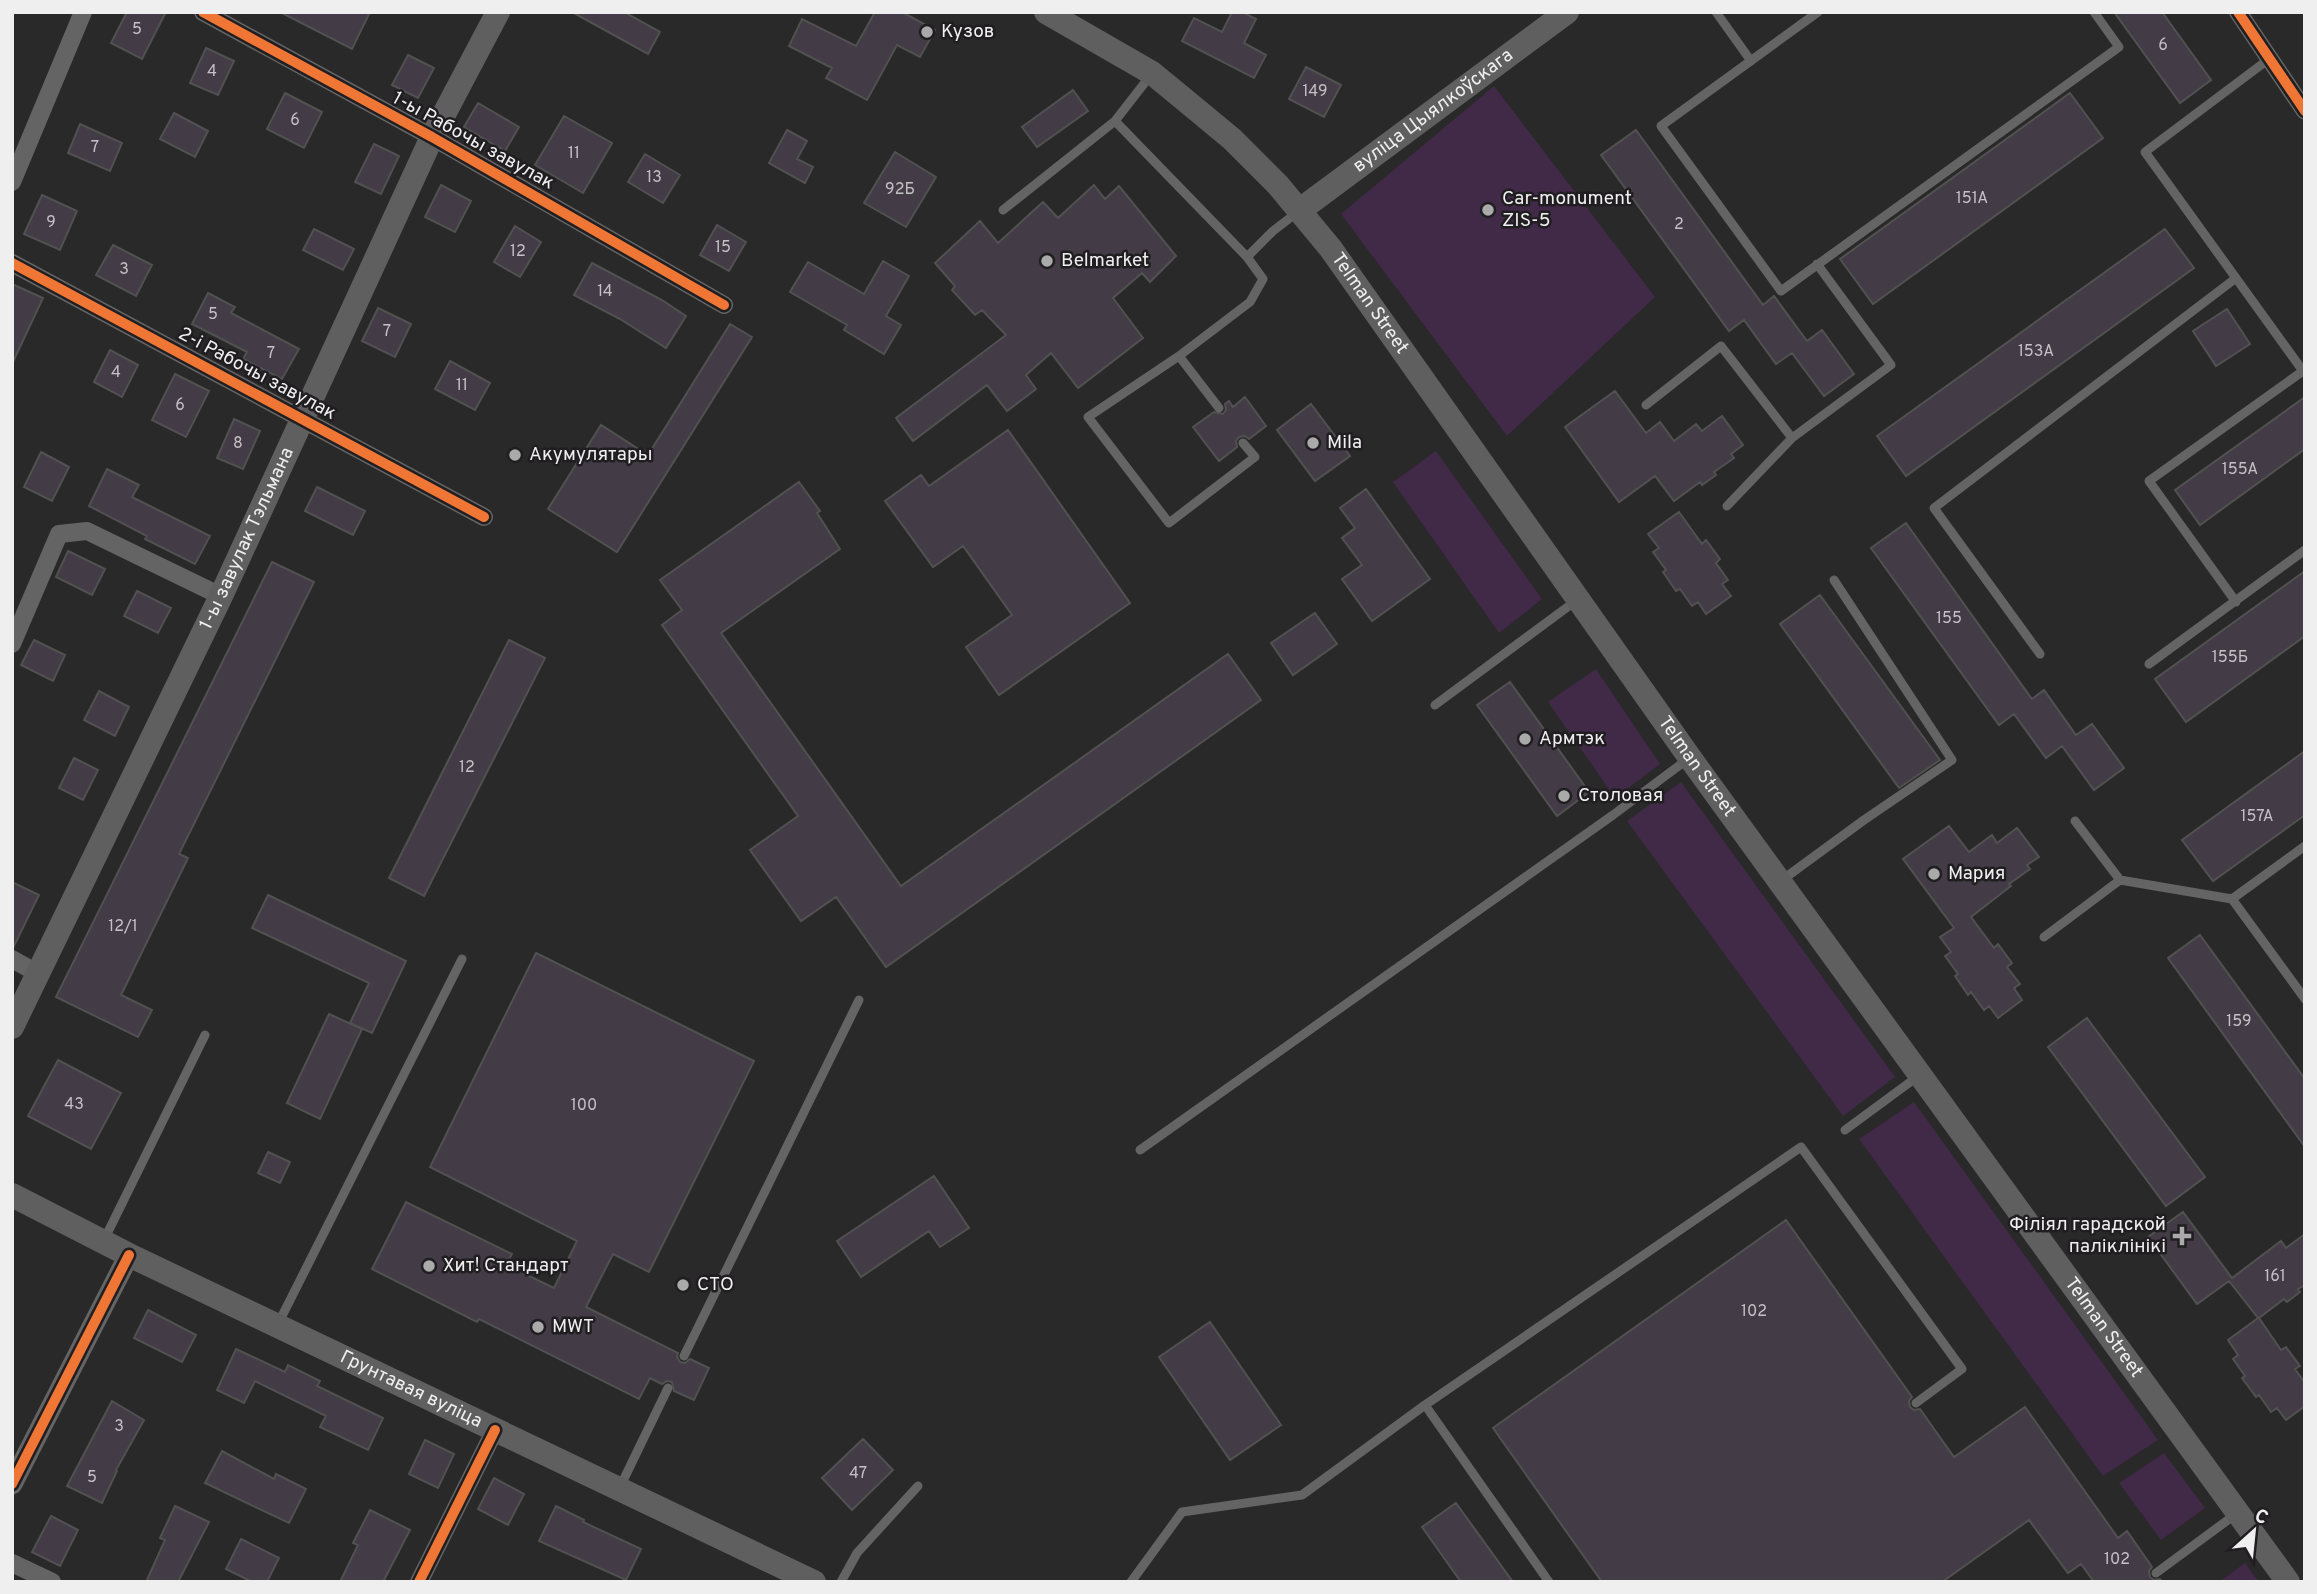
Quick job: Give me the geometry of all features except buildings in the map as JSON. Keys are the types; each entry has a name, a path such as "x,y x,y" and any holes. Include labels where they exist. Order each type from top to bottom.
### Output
{"main road":[{"name":"1-ы завулак Тэльмана","path":"12,1027 221,596 432,137 498,12"},
{"name":"Telman Street","path":"1046,12 1152,73 1232,139 1300,210 1331,249 1690,758 2288,1582"},
{"name":"вуліца Цыялкоўскага","path":"1300,210 1567,12"},
{"name":"Грунтавая вуліца","path":"12,1195 129,1255 814,1582"}],"street":[{"path":"12,182 20,140 83,12"},
{"name":"1-ы Рабочы завулак","path":"203,12 432,137 724,305"},
{"path":"2238,12 2303,104"},
{"name":"2-і Рабочы завулак","path":"12,263 484,517"},
{"path":"12,644 59,534 86,531 221,596"},
{"path":"12,959 37,973"},
{"path":"12,1484 129,1255"},
{"path":"419,1582 495,1430"},
{"path":"12,1563 52,1582"}],"lane":[{"path":"1716,12 1751,61"},
{"path":"1818,12 1661,125 1781,291 2119,47 2094,12"},
{"path":"2236,601 2150,481 2303,371 2146,152 2269,59"},
{"path":"1003,210 1115,121 1152,73"},
{"path":"1115,121 1247,257 1264,279 1250,302 1179,356 1088,417 1169,523 1255,457 1243,443"},
{"path":"1247,257 1273,231 1300,210"},
{"path":"1727,506 1792,438 1891,365 1817,264"},
{"path":"2040,654 1934,508 2236,278"},
{"path":"1646,405 1721,346 1792,438"},
{"path":"1179,356 1219,408"},
{"path":"2149,664 2305,550"},
{"path":"1780,881 1952,760 1834,580"},
{"path":"1435,705 1578,599"},
{"path":"1140,1150 1690,758"},
{"path":"2075,821 2120,880 2232,899 2305,999"},
{"path":"2232,899 2305,846"},
{"path":"2044,937 2120,880"},
{"path":"277,1325 462,959"},
{"path":"684,1356 859,1000"},
{"path":"103,1241 205,1035"},
{"path":"1845,1130 1919,1076"},
{"path":"1131,1582 1182,1512 1302,1495 1425,1405 1801,1147 1962,1369 1916,1404"},
{"path":"619,1489 668,1388"},
{"path":"1425,1405 1549,1582"},
{"path":"841,1582 858,1553 918,1486"},
{"path":"2156,1573 2238,1513"}],"shaded area":[{"path":"1494,86 1655,297 1507,436 1341,214"},
{"path":"1436,451 1542,599 1499,633 1393,482"},
{"path":"1596,669 1660,764 1615,798 1548,702"},
{"path":"1681,782 1895,1077 1843,1116 1627,821"},
{"path":"1914,1102 2158,1440 2103,1476 1859,1139"},
{"path":"2164,1453 2205,1508 2161,1540 2119,1483"},
{"path":"2245,1563 2259,1582 2219,1582"}],"cycle path":[{"path":"203,12 432,137 724,305"},
{"path":"2238,12 2305,111"},
{"path":"12,263 484,517"},
{"path":"12,1484 129,1255"},
{"path":"419,1582 495,1430"}],"place":[{"name":"Кузов","path":"927,32"},
{"name":"Car-monument ZIS-5","path":"1488,210"},
{"name":"Belmarket","path":"1047,261"},
{"name":"Mila","path":"1313,443"},
{"name":"Акумулятары","path":"515,455"},
{"name":"Армтэк","path":"1525,739"},
{"name":"Столовая","path":"1564,796"},
{"name":"Мария","path":"1934,874"},
{"name":"Філіял гарадской паліклінікі","path":"2182,1236"},
{"name":"Хит! Стандарт","path":"429,1266"},
{"name":"СТО","path":"683,1285"},
{"name":"MWT","path":"538,1327"}]}
